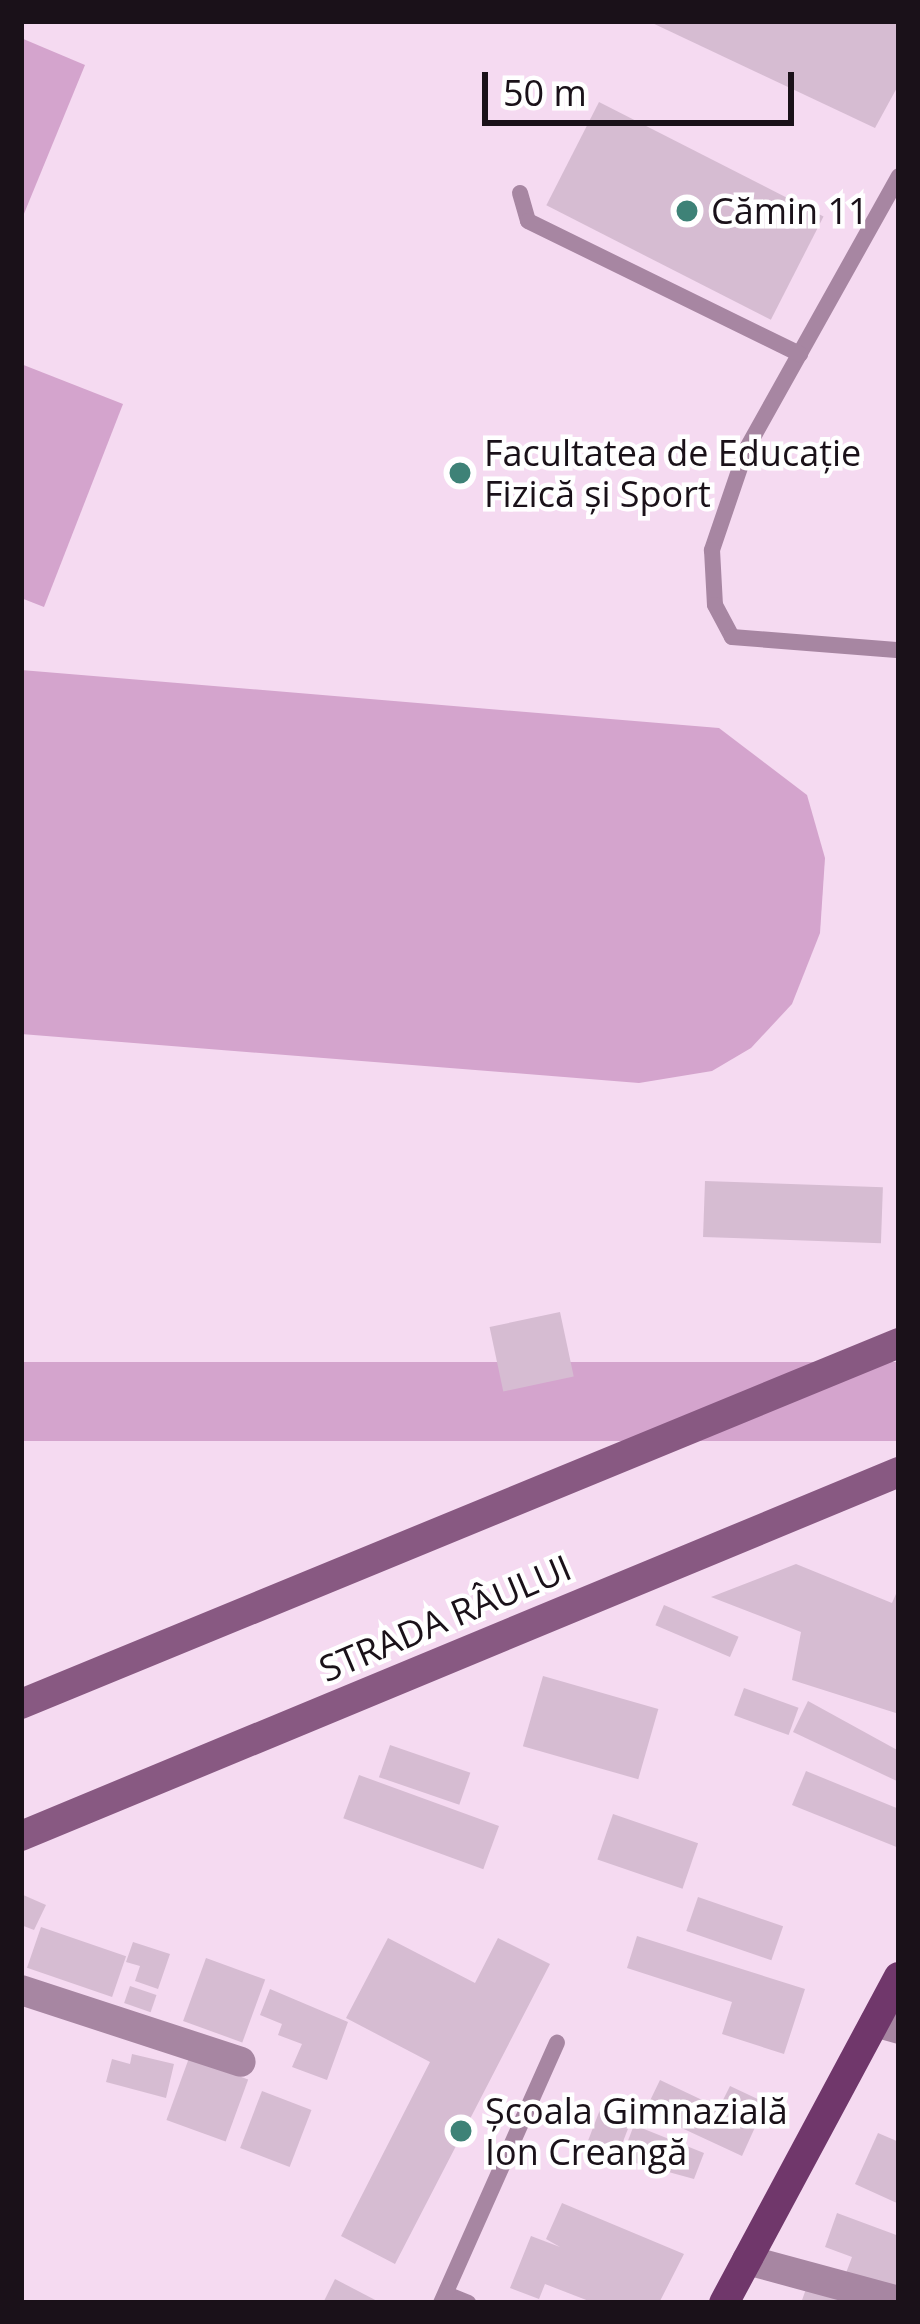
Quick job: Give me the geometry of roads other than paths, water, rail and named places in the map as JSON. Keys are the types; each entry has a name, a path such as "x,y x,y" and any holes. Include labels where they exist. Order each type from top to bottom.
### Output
{"main road":[{"path":"21,1703 899,1343"},
{"name":"STRADA RÂULUI","path":"21,1836 899,1472"},
{"path":"724,2303 887,2025 899,1977"}],"street":[{"path":"21,1990 242,2062"},
{"path":"747,2260 899,2301"}],"lane":[{"path":"899,176 746,450 719,530 715,605 732,637 899,650"},
{"path":"520,193 528,221 800,354"},
{"path":"468,2303 443,2299 557,2043"}],"place":[{"name":"Cămin 11","path":"687,211"},
{"name":"Facultatea de Educație Fizică și Sport","path":"460,473"},
{"name":"Școala Gimnazială Ion Creangă","path":"461,2131"}]}
